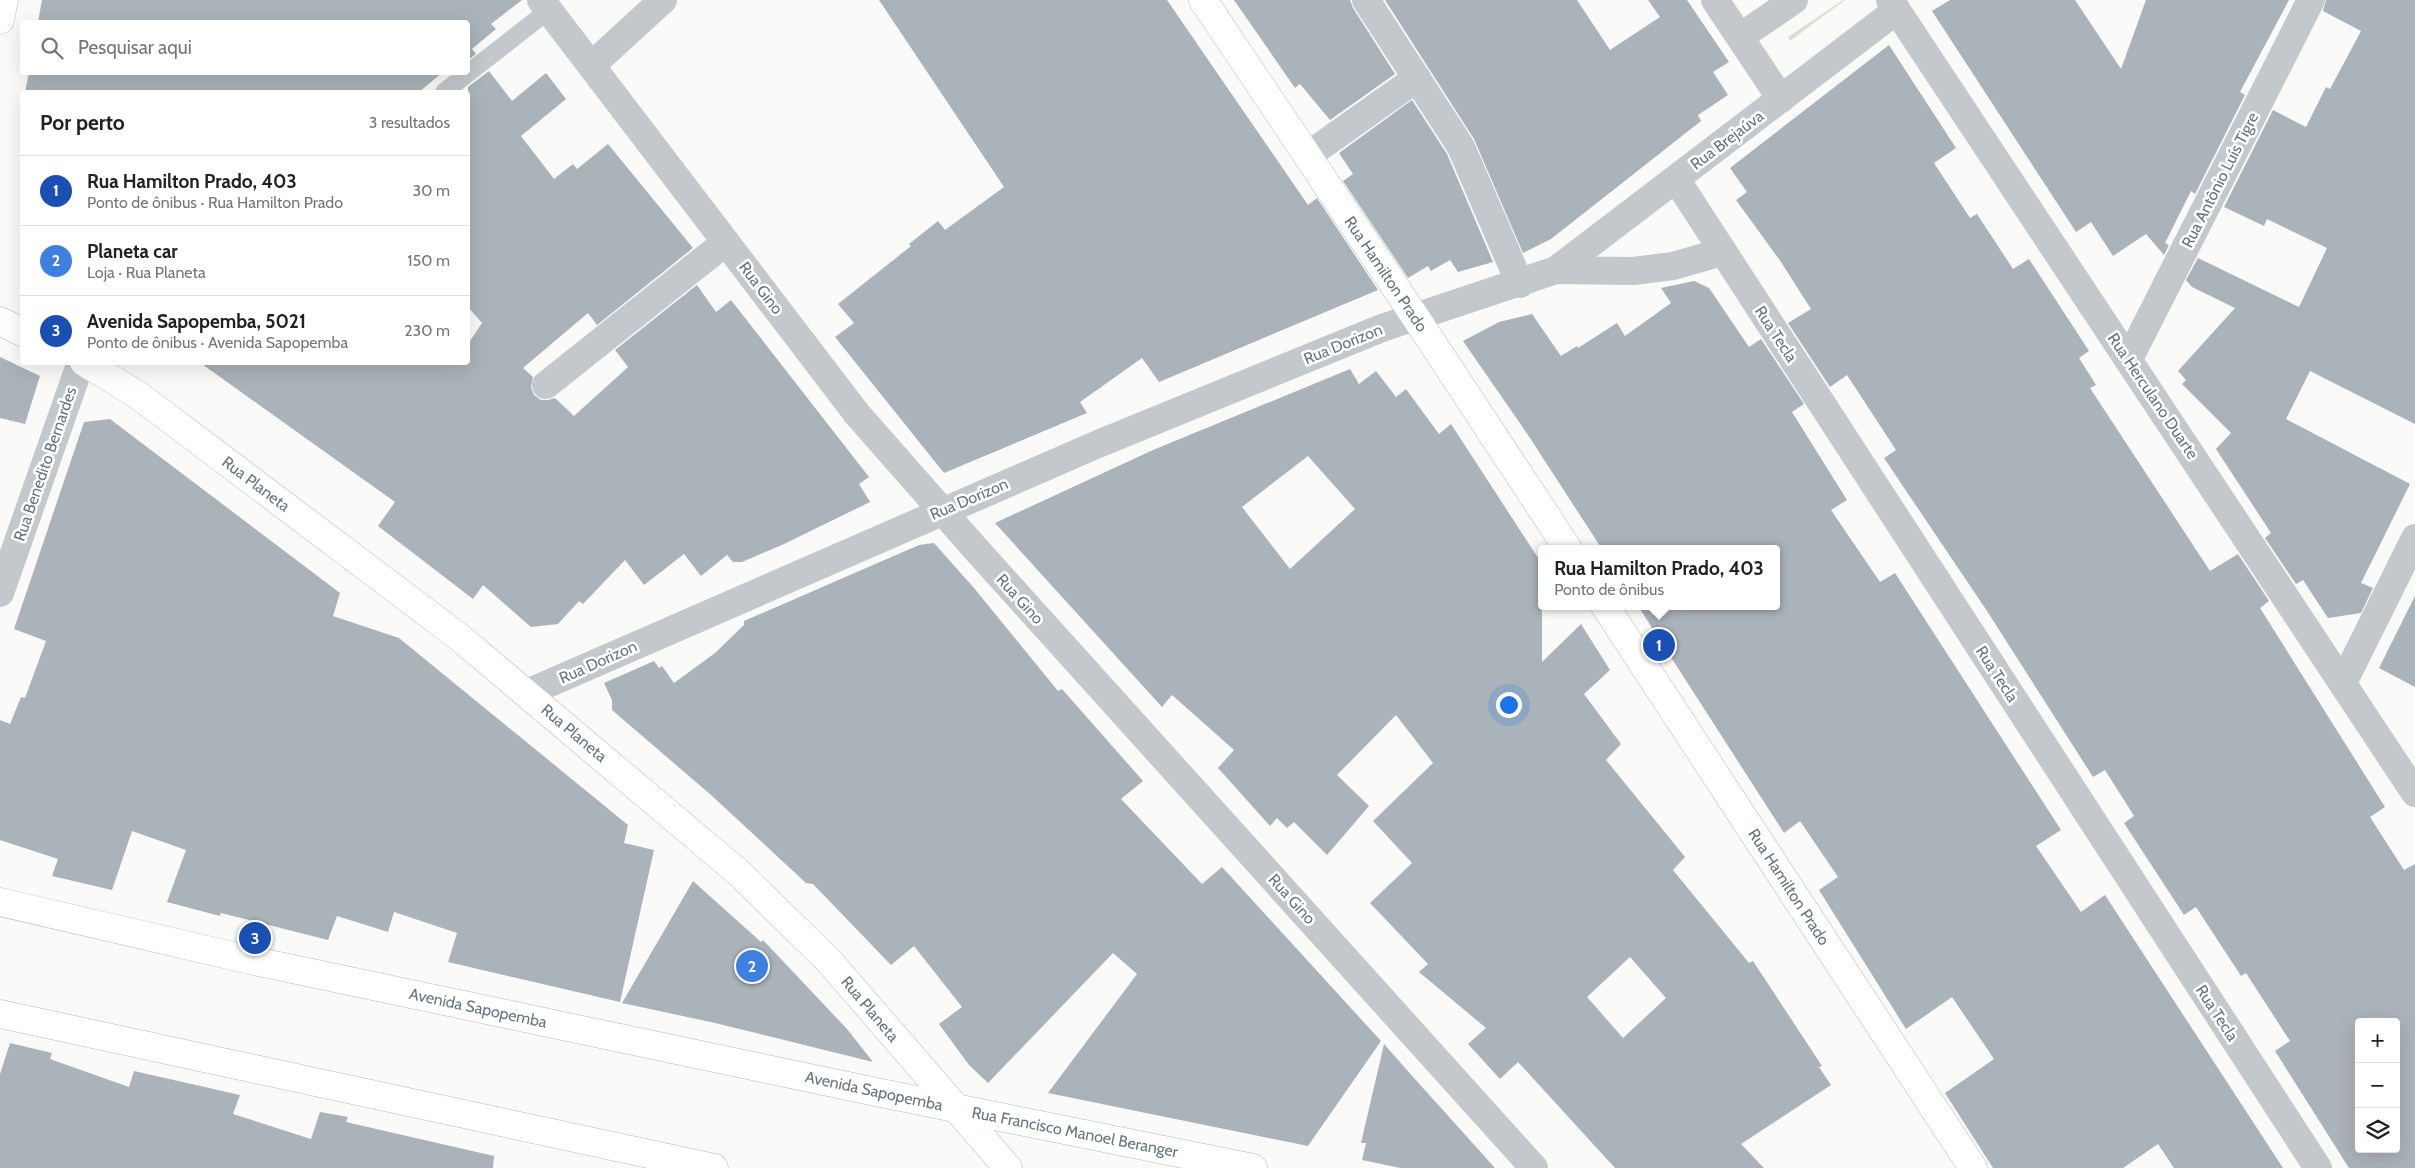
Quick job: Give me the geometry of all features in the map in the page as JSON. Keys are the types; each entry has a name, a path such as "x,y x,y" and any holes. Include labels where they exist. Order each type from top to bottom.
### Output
{"main road":[{"path":"0,20 4,0"},
{"name":"Rua Hamilton Prado","path":"1203,0 1565,545"},
{"path":"0,321 20,331"},
{"name":"Rua Planeta","path":"88,365 146,400 459,638 527,693 739,873 829,961 902,1048 1008,1168"},
{"name":"Rua Hamilton Prado","path":"1608,610 1973,1168"},
{"name":"Avenida Sapopemba","path":"0,902 259,962 956,1108"},
{"path":"0,1014 671,1163 714,1168"},
{"path":"876,1092 891,1088 902,1081 906,1068 902,1048"},
{"name":"Rua Francisco Manoel Beranger","path":"956,1108 1187,1162 1253,1168"}],"street":[{"path":"592,65 663,0"},
{"path":"1366,0 1460,147 1520,284"},
{"path":"1714,0 1781,99"},
{"path":"1740,37 1794,0"},
{"name":"Rua Antônio Luís Tigre","path":"2128,359 2311,0"},
{"name":"Rua Gino","path":"545,5 858,414 1534,1168"},
{"name":"Rua Herculano Duarte","path":"1894,5 2415,793"},
{"name":"Rua Brejaúva","path":"1416,318 1520,284 1556,270 1781,99 1894,5"},
{"path":"1307,156 1417,78"},
{"name":"Rua Tecla","path":"1676,179 2318,1168"},
{"path":"546,385 726,242"},
{"name":"Rua Brejaúva","path":"1556,270 1633,271 1672,266 1722,252"},
{"name":"Rua Dorizon","path":"527,693 1125,432 1382,328 1416,318"},
{"name":"Rua Benedito Bernardes","path":"0,593 82,365"},
{"path":"2343,683 2415,538"}],"lane":[{"path":"470,70 545,5"},
{"path":"446,90 464,75"}],"shaded area":[{"path":"1845,0 1790,41 1788,37"}],"building":[{"path":"42,0 522,0 491,24 496,29 472,49 476,54 470,58 470,20 38,20"},
{"path":"879,0 1167,0 1308,205 1317,198 1378,290 1159,382 1142,358 1080,402 1087,413 944,473 835,337 854,323 838,304 911,246 909,244 938,221 945,230 1004,187"},
{"path":"1234,0 1350,0 1353,8 1395,74 1330,120 1300,84 1295,88"},
{"path":"1385,0 1577,0 1610,50 1660,17 1648,0 1687,0 1729,62 1713,72 1728,95 1698,115 1701,121 1551,239 1523,253 1474,139"},
{"path":"1950,0 2075,0 2121,69 2146,0 2289,0 2240,92 2245,95 2195,194 2191,191 2165,243 2169,245 2164,255 2146,234 2113,256 2091,222 2076,232 1932,11"},
{"path":"2326,0 2415,0 2415,424 2310,371 2286,419 2410,484 2361,583 2373,588 2361,613 2328,618 2303,580 2296,584 2265,538 2271,533 2216,449 2231,433 2182,384 2186,380 2178,371 2235,308 2192,287 2186,280 2198,258 2299,307 2327,248 2267,219 2264,226 2224,207 2273,110 2306,127 2326,87 2330,89 2361,31 2323,11"},
{"path":"1889,45 1956,148 1934,163 1970,218 1977,214 2013,269 2029,259 2089,351 2079,358 2096,385 2090,388 2210,571 2238,554 2269,601 2260,608 2385,807 2370,817 2404,870 2415,864 2415,1168 2349,1168 2275,1051 2290,1041 2246,973 2241,976 2196,907 2184,915 2124,823 2134,816 2105,770 2093,777 1987,611 1884,458 1896,450 1847,375 1830,387 1788,323 1811,309 1781,262 1736,200 1747,192 1730,168"},
{"path":"489,71 512,101 546,73 566,99 521,136 554,179 573,164 577,169 608,144 693,248 597,325 588,313 523,368 533,377 531,387 534,395 541,400 555,398 574,416 628,367 615,350 697,285 716,312 731,300 869,477 859,484 870,502 784,544 742,562 733,562 727,555 701,576 684,554 644,585 625,560 583,604 579,601 558,624 531,627 483,585 473,599 378,526 395,502 203,365 470,365 470,341 482,323 470,309 470,90 468,90 468,87"},
{"path":"28,75 439,75 421,90 25,90"},
{"path":"1412,100 1447,154 1493,262 1458,272 1450,260 1431,271 1428,266 1408,278 1343,181 1353,174 1339,153"},
{"path":"1694,281 1709,288 1749,347 1761,339 1804,404 1792,412 1847,500 1831,510 1880,582 1895,573 2061,830 2036,846 2081,912 2105,895 2283,1168 2174,1168 2158,1144 2123,1168 1993,1168 1945,1093 1994,1059 1952,997 1906,1029 1819,890 1838,877 1800,821 1784,833 1641,610 1780,610 1780,545 1599,545 1528,435 1463,341 1499,322 1532,314 1561,356 1577,346 1578,348 1617,323 1625,336 1671,303 1661,288"},
{"path":"0,357 40,376 25,424 0,418"},
{"path":"1350,369 1359,384 1376,371 1396,397 1406,389 1439,434 1451,424 1538,558 1538,610 1542,610 1542,662 1581,624 1610,670 1584,694 1621,744 1606,760 1685,857 1673,870 1749,963 1753,961 1822,1066 1819,1067 1831,1085 1741,1144 1764,1168 1615,1168 1518,1062 1500,1079 1468,1044 1486,1028 1419,972 1428,964 1370,903 1412,863 1373,821 1433,763 1396,715 1337,775 1369,806 1327,855 1294,822 1287,828 1277,818 1270,826 1218,768 1234,750 1172,695 1162,707 995,523 1153,450","holes":["1308,456 1355,509 1290,569 1242,507","1630,957 1666,998 1623,1038 1587,997"]},
{"path":"110,419 340,593 333,616 399,638 628,825 624,843 654,850 620,1002 448,962 457,933 394,912 388,932 337,916 328,940 221,913 220,916 167,902 186,850 132,831 112,890 52,876 58,859 0,840 0,720 10,724 21,697 25,698 46,641 14,629 84,422"},
{"path":"934,543 974,588 1058,691 1062,689 1143,781 1121,799 1202,884 1222,867 1381,1041 1308,1146 1048,1093 1137,974 1113,953 988,1083 969,1065 939,1024 962,1007 914,946 891,965 813,884 806,883 711,795 612,710 612,700 604,683 654,661 659,668 662,666 674,683 715,653 744,625 744,621 919,545"},
{"path":"2415,596 2415,687 2379,668"},
{"path":"693,881 761,942 763,940 847,1029 873,1062 715,1023 622,1003"},
{"path":"10,1043 52,1053 50,1059 129,1087 134,1071 240,1095 233,1114 311,1139 320,1112 348,1117 346,1122 494,1156 493,1168 0,1168 0,1074"},
{"path":"1384,1044 1495,1168 1400,1168 1362,1160 1366,1143 1361,1143"}],"place":[{"name":"Rua Hamilton Prado, 403","path":"1659,645"},
{"name":"Avenida Sapopemba, 5021","path":"255,938"},
{"name":"Planeta car","path":"752,966"}]}
